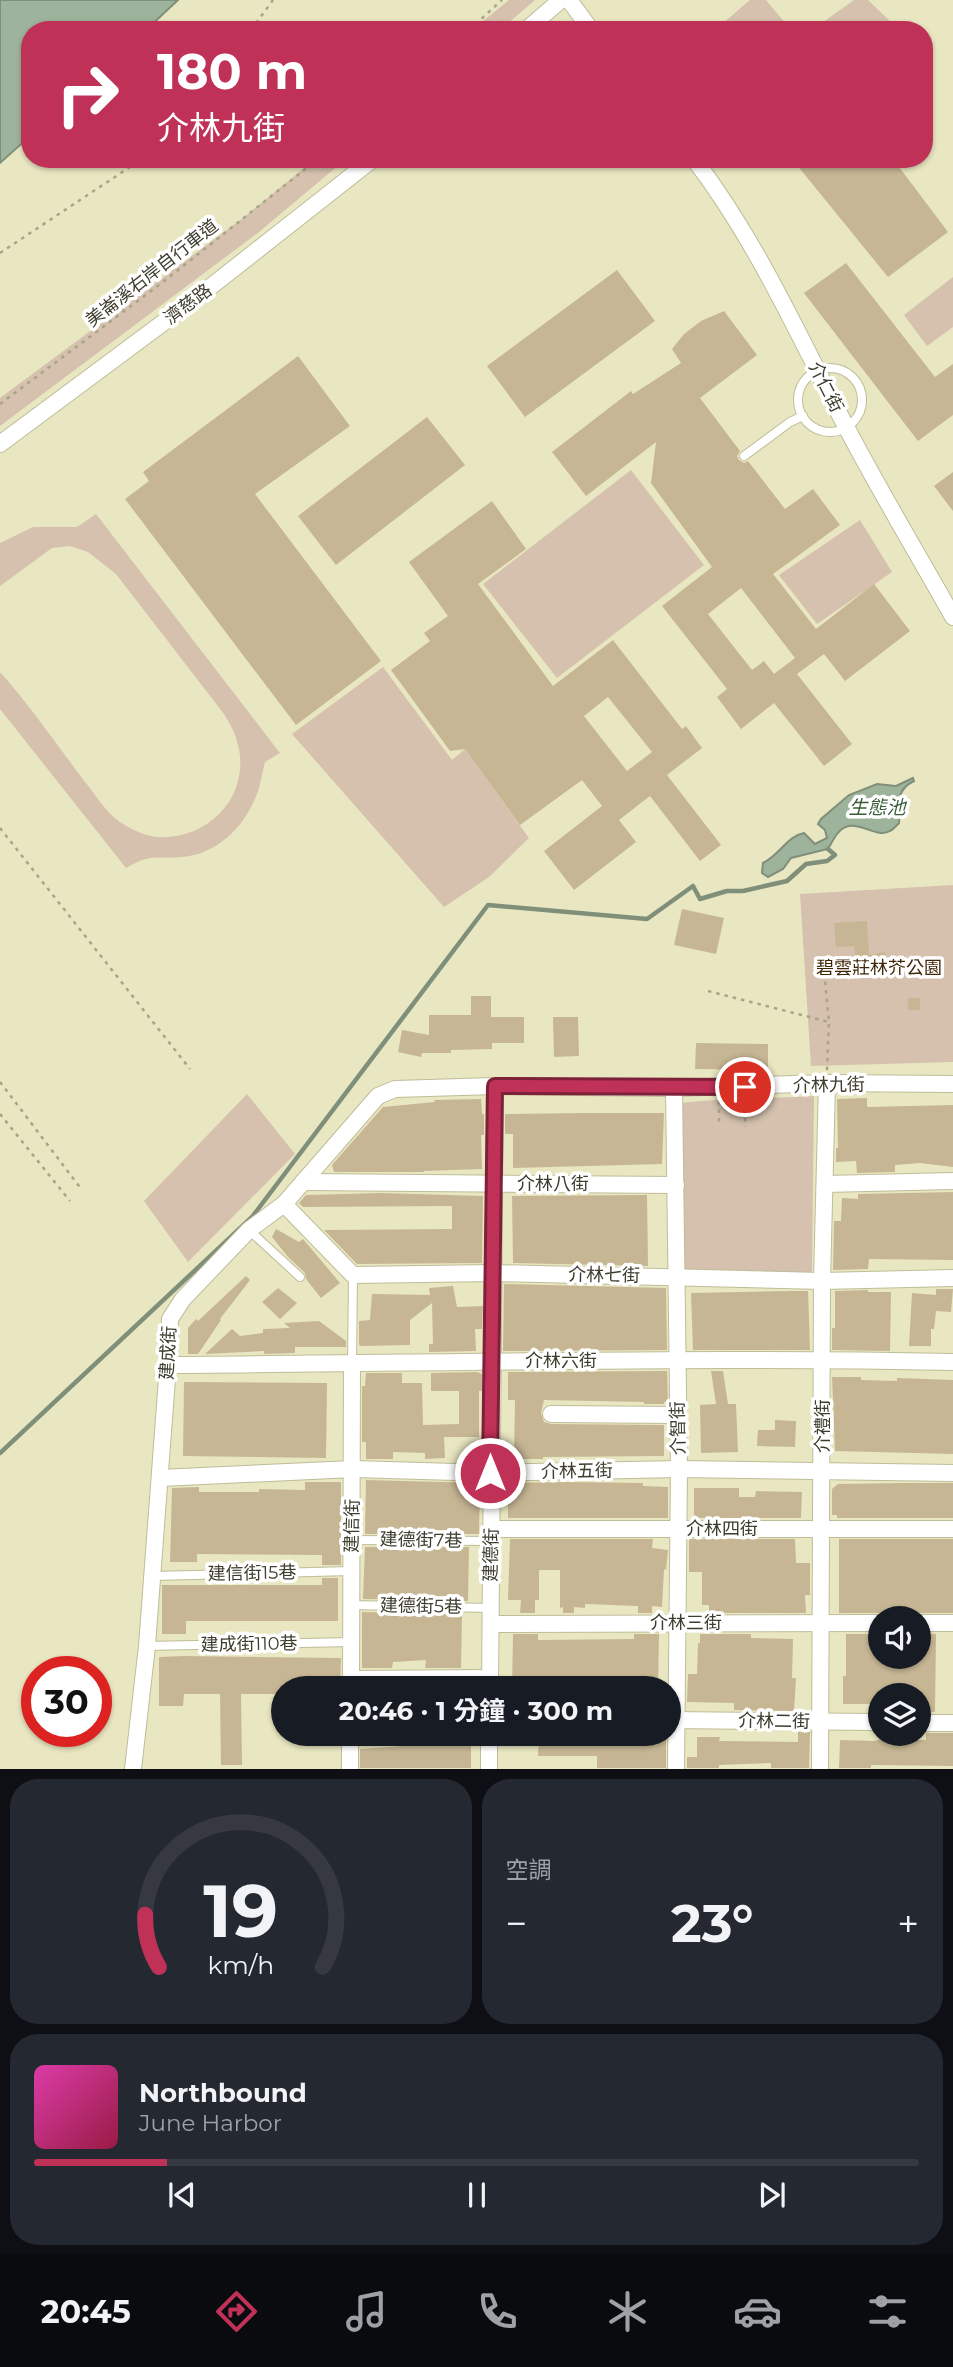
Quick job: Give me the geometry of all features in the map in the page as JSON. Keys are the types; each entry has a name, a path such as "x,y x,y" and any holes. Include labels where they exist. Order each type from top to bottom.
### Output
{"street":[{"path":"536,21 561,0"},
{"path":"569,0 584,21"},
{"name":"濟慈路","path":"0,444 195,299 362,168"},
{"name":"介仁街","path":"701,168 754,247 847,428 953,617"},
{"name":"介林九街","path":"495,1086 674,1088 827,1083 953,1084"},
{"name":"介禮街","path":"820,1769 822,1281 827,1083"},
{"name":"建成街","path":"133,1769 147,1646 170,1319 183,1299 249,1230 284,1204 378,1096 395,1089 495,1086"},
{"name":"建德街","path":"490,1676 495,1086"},
{"name":"介智街","path":"674,1088 679,1361 679,1623 676,1676"},
{"path":"825,1184 953,1181"},
{"name":"介林八街","path":"303,1182 676,1185"},
{"path":"284,1204 353,1275"},
{"name":"介林七街","path":"353,1275 494,1273 822,1281 953,1278"},
{"name":"介林六街","path":"168,1365 491,1361 953,1362"},
{"name":"建信街","path":"351,1676 352,1364"},
{"path":"551,1414 677,1415"},
{"name":"介林五街","path":"160,1478 353,1469 490,1473 679,1469 953,1473"},
{"name":"介林四街","path":"491,1535 678,1529 953,1529"},
{"name":"介林三街","path":"491,1616 679,1623 868,1623"},
{"path":"931,1623 953,1623"},
{"name":"介林二街","path":"681,1720 868,1722"},
{"path":"931,1723 953,1723"},
{"path":"350,1746 350,1769"},
{"path":"489,1746 489,1769"},
{"name":"介智街","path":"675,1746 676,1769"}],"lane":[{"path":"828,368 848,373 856,380 863,401 861,411 847,428 837,432 816,429 803,416 798,405 798,394 808,376 817,370 828,368"},
{"path":"744,456 790,422 803,416"},
{"path":"249,1230 300,1277"},
{"path":"352,1364 353,1275"},
{"name":"建德街7巷","path":"351,1540 491,1535"},
{"name":"建信街15巷","path":"152,1576 351,1571"},
{"name":"建德街5巷","path":"351,1605 491,1616"},
{"name":"建成街110巷","path":"147,1646 351,1642"}],"path":[{"path":"258,21 273,0"},
{"path":"479,21 502,0"},
{"path":"0,253 128,168"},
{"name":"美崙溪右岸自行車道","path":"0,404 163,282 307,168"},
{"path":"0,828 190,1069"},
{"path":"827,1083 829,1022 823,960 871,957"},
{"path":"708,991 829,1022"},
{"path":"0,1082 82,1190"},
{"path":"718,1087 719,1125"},
{"path":"745,1087 745,1127"},
{"path":"0,1114 70,1201"}],"green space":[{"path":"509,0 535,0 510,21 483,21"},
{"path":"750,0 766,0 784,21 726,21"},
{"path":"854,0 868,0 890,21 825,21"},
{"path":"304,168 335,168 259,232 0,426 0,398 243,218"},
{"path":"953,277 953,327 927,346 904,315"},
{"path":"631,470 704,565 557,678 483,584"},
{"path":"96,514 280,753 265,762 252,806 238,827 219,844 196,855 148,858 126,868 0,709 0,672 106,809 120,822 143,834 176,836 200,828 224,808 233,795 239,774 240,754 230,724 116,574 88,552 70,546 52,548 0,586 0,543 33,527 77,527"},
{"path":"860,520 892,572 817,624 779,575"},
{"path":"383,667 452,760 465,749 529,838 489,877 444,907 292,734"},
{"name":"碧雲莊林芥公園","path":"953,885 953,1062 811,1066 800,894"},
{"path":"247,1094 295,1154 188,1262 144,1201"},
{"path":"814,1096 812,1274 682,1273 684,1202 680,1103"}],"water":[{"path":"0,0 178,0 156,21 21,21 21,144 0,163"},
{"name":"生態池","path":"913,778 914,781 901,793 899,823 891,830 884,833 857,826 843,828 828,849 791,858 783,869 768,877 762,873 763,863 798,835 804,833 815,844 827,838 825,830 818,824 849,795 877,784 896,786"}],"building":[{"path":"799,168 900,168 948,232 888,277"},
{"path":"846,263 935,377 953,364 953,415 918,441 804,293"},
{"path":"617,270 655,321 525,417 487,366"},
{"path":"724,311 757,355 700,398 740,451 737,456 739,460 744,463 748,461 785,509 813,489 840,525 773,574 816,629 874,584 910,631 845,681 824,654 797,674 852,744 824,766 774,703 741,729 717,697 727,689 662,606 712,567 651,483 656,442 586,496 552,452 631,391 633,394 681,363 672,349 684,334 701,321","holes":["741,588 795,658 774,674 764,661 752,670 708,614"]},
{"path":"298,356 350,426 255,494 381,661 296,725 125,499 149,481 143,472"},
{"path":"427,417 465,465 336,565 298,516"},
{"path":"953,472 953,511 934,486"},
{"path":"492,501 526,549 478,584 553,686 613,640 682,729 686,726 702,748 667,775 721,845 700,861 650,796 619,820 636,842 574,890 544,851 602,806 582,780 520,825 465,749 450,751 391,670 430,641 424,633 448,616 409,562","holes":["608,697 652,752 627,771 584,716"]},
{"path":"682,909 724,918 716,954 674,945"},
{"path":"867,921 869,955 885,952 888,967 858,970 854,946 836,947 834,923"},
{"path":"471,996 491,996 491,1017 524,1017 524,1043 492,1043 492,1049 422,1053 421,1057 398,1052 402,1030 429,1035 429,1015 471,1015"},
{"path":"908,998 920,998 920,1010 908,1010"},
{"path":"553,1017 578,1017 579,1056 554,1057"},
{"path":"696,1043 768,1044 768,1070 695,1069"},
{"path":"867,1098 867,1107 953,1105 953,1167 920,1163 895,1165 895,1172 857,1173 856,1161 836,1162 837,1099"},
{"path":"481,1099 484,1114 484,1135 481,1135 482,1169 334,1172 332,1165 383,1107 435,1102 434,1100"},
{"path":"664,1113 662,1164 513,1168 513,1134 505,1134 505,1114"},
{"path":"953,1192 953,1260 869,1259 868,1269 833,1270 834,1221 841,1221 842,1198 858,1199 858,1194"},
{"path":"381,1193 483,1196 482,1263 357,1264 324,1230 452,1229 452,1206 303,1207 299,1203 306,1195"},
{"path":"647,1195 648,1266 513,1263 512,1196"},
{"path":"276,1229 299,1242 303,1239 340,1283 321,1298 306,1279 305,1273 272,1237"},
{"path":"246,1276 250,1280 220,1319 198,1354 188,1354 188,1328"},
{"path":"504,1284 666,1288 667,1350 503,1351"},
{"path":"453,1286 457,1307 483,1306 482,1329 475,1329 476,1351 429,1352 429,1344 433,1344 432,1303 410,1320 410,1345 360,1346 359,1321 370,1320 372,1294 430,1295 429,1288"},
{"path":"278,1288 297,1303 280,1319 262,1302"},
{"path":"936,1289 953,1289 951,1312 936,1311 934,1329 931,1329 931,1346 909,1346 912,1293 936,1295"},
{"path":"808,1291 810,1350 693,1350 691,1293"},
{"path":"835,1291 891,1292 890,1351 832,1350"},
{"path":"319,1321 346,1341 346,1347 295,1347 295,1353 264,1354 264,1351 205,1354 232,1329 240,1336 263,1333 263,1329 290,1328 284,1323"},
{"path":"667,1371 668,1402 664,1404 544,1400 541,1413 544,1422 551,1424 664,1425 664,1456 514,1459 515,1400 508,1400 508,1372"},
{"path":"711,1371 723,1371 728,1404 736,1404 738,1452 701,1453 700,1405 716,1404"},
{"path":"366,1373 402,1373 402,1383 422,1383 423,1425 459,1424 459,1391 431,1391 431,1373 482,1374 482,1391 479,1391 479,1437 444,1437 445,1458 425,1459 425,1453 393,1452 393,1459 366,1459 366,1442 362,1442 362,1386 365,1386"},
{"path":"832,1377 897,1381 897,1378 953,1380 953,1454 835,1451"},
{"path":"184,1382 327,1383 326,1458 183,1456"},
{"path":"775,1420 796,1421 795,1447 757,1446 758,1430 775,1430"},
{"path":"366,1480 480,1483 479,1534 365,1534"},
{"path":"305,1482 341,1482 341,1565 322,1565 322,1555 197,1554 197,1562 170,1562 172,1488 199,1487 199,1492 305,1490"},
{"path":"508,1483 643,1483 643,1486 668,1487 668,1518 508,1518"},
{"path":"953,1483 953,1518 837,1518 837,1515 832,1515 832,1489 838,1484"},
{"path":"694,1488 739,1488 739,1497 755,1497 756,1491 802,1492 801,1518 694,1518"},
{"path":"510,1539 653,1539 652,1548 668,1550 662,1607 652,1606 652,1613 638,1613 638,1606 585,1604 585,1608 574,1607 574,1613 563,1613 563,1607 560,1608 560,1570 539,1570 539,1600 535,1600 535,1613 520,1613 521,1600 508,1600"},
{"path":"689,1539 795,1539 796,1563 810,1563 810,1595 805,1595 806,1613 709,1613 709,1605 702,1605 702,1572 689,1572"},
{"path":"839,1539 953,1539 953,1613 931,1613 931,1606 868,1606 868,1613 839,1613"},
{"path":"365,1547 469,1547 468,1601 363,1599"},
{"path":"322,1578 338,1578 338,1621 186,1621 186,1634 162,1634 162,1585 322,1585"},
{"path":"362,1612 462,1614 461,1668 425,1668 426,1660 393,1662 392,1668 362,1668"},
{"path":"513,1634 538,1634 538,1640 634,1639 634,1634 659,1634 658,1676 512,1676"},
{"path":"700,1634 751,1634 751,1638 793,1639 792,1678 796,1678 794,1711 734,1710 734,1703 687,1702 688,1674 697,1674"},
{"path":"846,1634 868,1634 868,1669 931,1669 931,1634 936,1634 935,1712 931,1712 931,1683 868,1683 868,1704 843,1704"},
{"path":"159,1657 341,1658 340,1676 271,1676 271,1694 241,1694 242,1765 221,1765 220,1694 184,1694 183,1706 159,1706"},
{"path":"798,1732 810,1732 809,1768 771,1768 771,1763 687,1768 687,1757 697,1757 697,1737 720,1737 719,1741 798,1742"},
{"path":"931,1733 953,1733 953,1766 871,1765 871,1768 839,1768 840,1740 868,1741 868,1746 931,1746"},
{"path":"471,1746 471,1768 360,1768 360,1749"},
{"path":"538,1746 666,1746 666,1768 597,1768 597,1756 538,1756"}],"waterway":[{"path":"0,1453 252,1217 488,905 647,919 693,886 700,899 727,891 743,891 787,881 806,864 827,861 835,855 828,849"}],"route":[{"path":"490,1473 495,1086 745,1087"}]}
